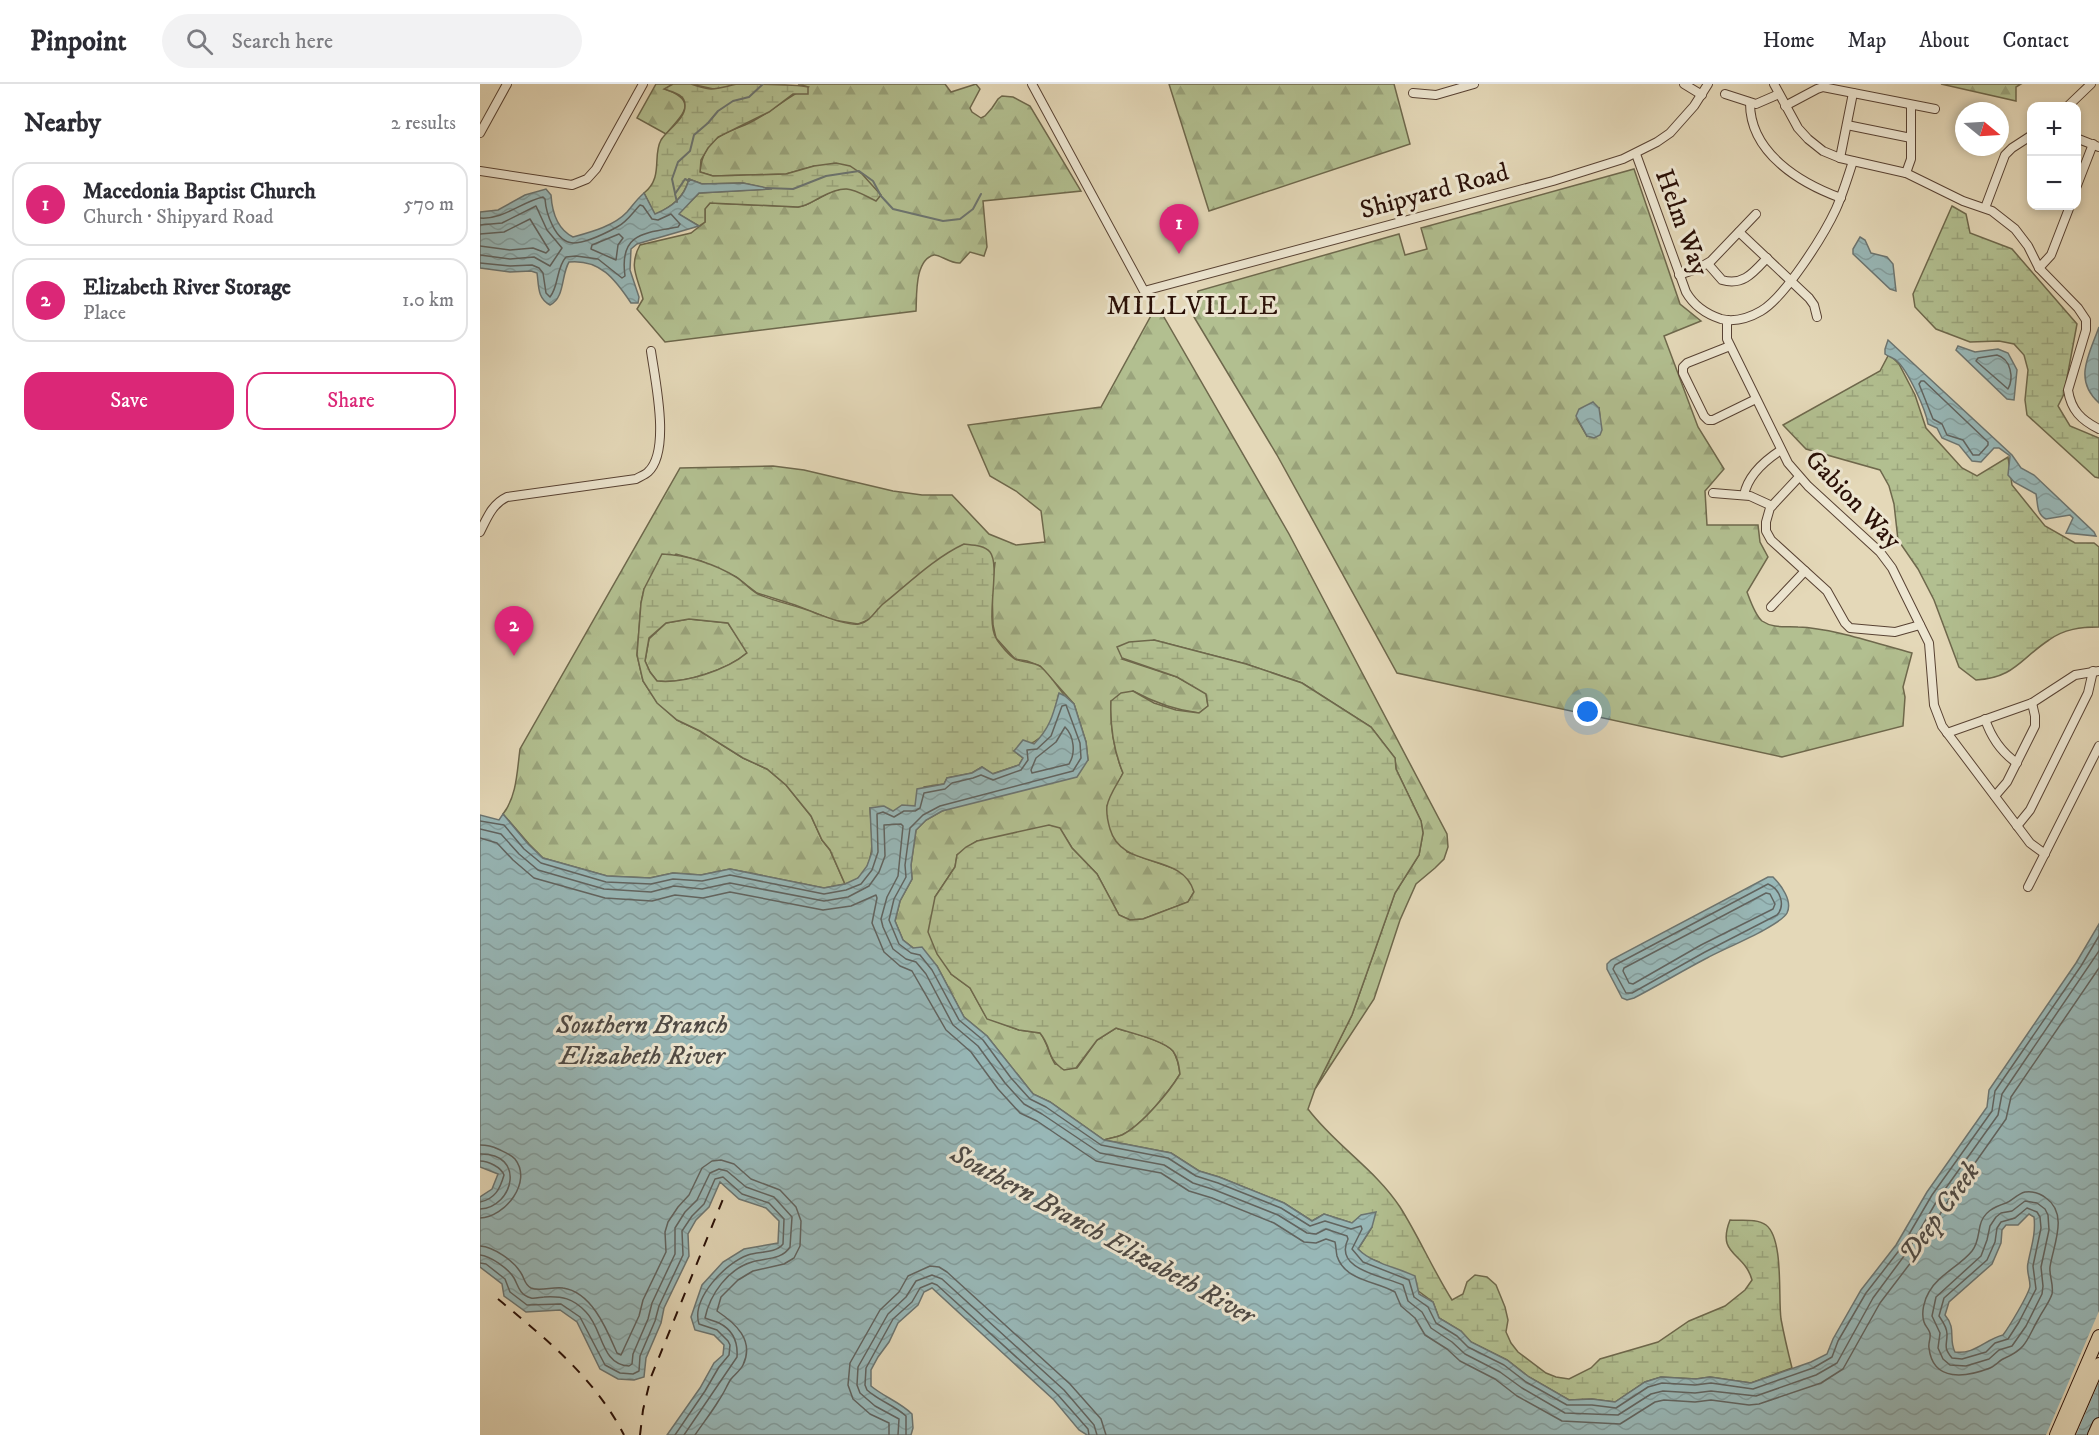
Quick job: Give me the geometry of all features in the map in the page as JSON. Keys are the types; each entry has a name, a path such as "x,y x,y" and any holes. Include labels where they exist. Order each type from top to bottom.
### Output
{"highway":[{"path":"2056,1435 2099,1336"},
{"path":"2068,1435 2099,1364"},
{"path":"2094,1435 2099,1424"}],"street":[{"path":"480,133 507,84"},
{"path":"480,171 564,185 580,183 592,175 596,169 643,84"},
{"name":"Shipyard Road","path":"1032,84 1144,291 1612,163 1636,154 1674,129 1687,116 1708,84"},
{"path":"1413,93 1436,95 1474,84"},
{"path":"1684,84 1702,95"},
{"path":"1774,84 1798,128 1808,140 1823,151 1840,158 1906,173 1971,205 1985,208 2015,229 2028,246 2039,268 2078,308 2086,320 2086,330 2068,390 2069,399 2076,412 2099,429"},
{"path":"2072,102 2091,84"},
{"path":"1785,105 1820,88 1935,109"},
{"path":"1840,158 1853,93"},
{"path":"1725,94 1750,103 1762,102 1779,94"},
{"path":"1750,103 1752,120 1765,145 1778,161 1803,181 1841,198"},
{"path":"1906,173 1911,159 1911,105"},
{"path":"1846,125 1911,138"},
{"path":"1985,208 2006,155 2027,138"},
{"path":"2081,140 2096,145 2081,177"},
{"name":"Helm Way","path":"1636,154 1686,292 1698,307 1712,316 1727,320"},
{"path":"1727,320 1745,318 1762,311 1790,280 1818,242 1841,198 1852,161"},
{"path":"2039,268 2051,255 2068,210"},
{"path":"1679,275 1708,264 1756,214"},
{"path":"1739,232 1812,302 1817,317"},
{"path":"1708,264 1722,280 1740,281 1749,277 1767,258"},
{"name":"Gabion Way","path":"1727,320 1726,331 1730,346 1788,463 1799,477 1880,552 1892,568 1930,651 1936,712 1947,733 2033,846 2045,854"},
{"path":"1730,346 1687,363 1683,367 1683,373 1704,416 1707,420 1713,420 1756,399"},
{"path":"480,532 490,511 500,500 507,497 636,479 648,473 654,464 661,435 651,351"},
{"path":"1744,495 1750,478 1765,461 1781,450"},
{"path":"1799,477 1768,513 1766,522 1768,536 1831,596 1850,628 1895,632 1920,625"},
{"path":"1713,493 1744,495 1772,506"},
{"path":"1771,607 1805,571"},
{"path":"1947,733 2032,703 2066,679 2096,671"},
{"path":"2017,826 2030,810 2088,693 2096,671"},
{"path":"1995,796 2007,782 2035,726 2036,716 2032,703"},
{"path":"1985,719 1992,736 2004,753 2017,763"},
{"path":"2028,887 2099,746"}],"green space":[{"path":"656,84 673,84 665,89 682,98 685,103 682,114 666,134 637,118"},
{"path":"673,84 691,84 710,89 737,84 808,87 808,94 793,94 769,112 718,137 701,160 700,172 713,176 786,174 836,163 850,166 862,174 881,195 876,201 849,189 837,190 798,207 710,203 705,209 705,222 699,226 678,214 699,193 769,189 743,183 702,184 689,179 687,186 676,201 655,215 644,193 654,180 661,140 685,110 683,98 664,89"},
{"path":"691,84 736,84 718,90"},
{"path":"798,84 945,84 951,92 976,84 980,89 970,108 981,118 1002,96 1013,97 1030,106 1081,191 983,201 987,247 984,256 970,252 960,263 936,255 928,258 920,271 916,311 665,342 637,309 643,299 634,266 640,245 691,233 705,222 705,208 710,203 798,207 843,189 855,190 876,200 814,166 786,174 713,176 700,172 705,154 716,139 759,118 808,87"},
{"path":"1169,84 1394,84 1410,144 1209,211"},
{"path":"1941,84 2021,84 2016,87 2016,101"},
{"path":"1634,169 1680,304 1701,321 1664,336 1698,427 1724,469 1705,491 1707,525 1758,525 1760,542 1768,557 1747,592 1759,618 1766,624 1840,633 1912,653 1903,687 1905,697 1903,726 1782,757 1397,673 1277,455 1194,317 1198,291 1399,234 1405,255 1427,249 1421,228","holes":["1599,408 1600,417 1587,436 1577,419"]},
{"path":"1952,206 1966,214 1970,233 2012,249 2077,324 2064,394 2058,406 2070,426 2099,438 2099,478 2095,477 2027,415 2025,400 2028,370 2024,355 2014,344 1999,341 1970,342 1936,329 1915,307 1913,294"},
{"path":"1153,312 1161,312 1289,534 1447,834 1448,847 1444,859 1416,884 1400,920 1374,999 1315,1089 1352,1015 1395,893 1419,855 1423,833 1421,821 1396,769 1395,758 1371,727 1302,683 1246,664 1154,640 1122,659 1177,677 1206,693 1208,706 1199,713 1165,705 1133,691 1111,701 1113,737 1123,773 1107,806 1127,852 1181,871 1191,880 1194,892 1188,902 1143,919 1130,920 1119,915 1097,874 1072,848 1060,829 977,841 957,855 955,867 935,897 951,974 970,988 987,1018 1019,1030 1040,1033 1055,1064 1077,1068 1097,1040 1116,1028 1155,1040 1173,1051 1180,1074 1169,1090 1154,1108 1130,1130 1104,1140 1050,1102 1033,1094 987,1036 964,1017 937,966 903,940 895,921 900,901 912,879 911,865 916,830 926,820 942,811 1088,760 1086,742 1074,704 1040,666 1015,659 996,638 993,625 992,588 995,563 878,609 871,619 858,624 833,620 757,593 736,577 701,561 676,554 644,589 637,655 643,681 657,702 677,720 700,731 743,758 767,769 786,785 811,816 845,884 824,888 730,869 701,875 673,873 650,878 607,876 543,858 503,814 514,791 520,749 680,468 773,466 804,470 893,491 922,495 952,495 989,534 1016,545 1045,542 1041,511 1016,491 990,476 968,425 1101,407"},
{"path":"1889,354 1899,364 1915,395 1926,428 1962,468 1977,476 2008,457 2012,485 2045,526 2075,543 2094,543 2099,547 2099,627 2079,628 2061,633 1999,676 1976,680 1959,667 1934,600 1918,569 1898,540 1894,504 1889,486 1880,470 1806,449 1783,425 1880,371"},
{"path":"964,544 981,547 990,552 994,569 992,618 996,638 1015,659 1041,667 1065,696 1059,694 1050,724 1041,737 1026,747 1014,751 1023,758 1019,765 992,774 982,767 972,773 947,778 944,784 924,787 915,806 893,811 870,808 871,855 858,878 845,884 811,816 786,785 767,769 743,758 700,731 677,720 657,703 643,681 637,655 644,589 662,554 681,556 719,568 765,597 837,621 859,624 869,619 912,580","holes":["689,619 728,623 747,653 738,659 717,670 680,680 657,681 650,672 645,661 649,638 666,623"]},
{"path":"689,619 728,623 748,652 729,665 705,674 680,680 657,681 645,661 649,639 666,623"},
{"path":"1154,640 1246,664 1302,683 1371,727 1395,758 1396,769 1421,821 1423,833 1419,855 1395,893 1352,1015 1315,1089 1308,1109 1390,1193 1407,1218 1452,1300 1463,1294 1467,1282 1475,1275 1487,1277 1496,1285 1508,1320 1506,1332 1518,1352 1546,1373 1569,1379 1591,1368 1600,1359 1658,1342 1689,1321 1725,1306 1745,1290 1752,1280 1743,1263 1729,1247 1726,1240 1727,1232 1730,1220 1758,1221 1772,1232 1776,1242 1781,1319 1792,1368 1751,1383 1710,1377 1696,1379 1661,1377 1645,1382 1615,1402 1592,1399 1569,1400 1529,1377 1507,1360 1471,1342 1461,1331 1439,1318 1433,1302 1379,1262 1366,1257 1358,1249 1372,1227 1362,1215 1352,1223 1324,1214 1312,1221 1284,1203 1199,1171 1171,1153 1104,1140 1122,1135 1138,1124 1162,1099 1180,1074 1175,1054 1168,1047 1155,1040 1116,1028 1097,1040 1076,1068 1064,1070 1051,1057 1040,1033 1019,1030 987,1019 970,988 951,974 937,954 928,932 935,897 955,867 957,855 966,847 977,841 1049,825 1060,828 1072,848 1097,874 1119,915 1130,920 1143,919 1188,902 1194,892 1187,879 1178,871 1126,851 1117,842 1107,818 1108,802 1123,773 1113,737 1111,701 1121,693 1133,691 1154,703 1176,710 1199,713 1208,706 1206,694 1177,677 1122,658 1117,647 1129,642"}],"water":[{"path":"689,179 702,184 743,183 772,189 699,193 679,214 699,226 637,244 631,249 630,270 639,297 638,303 631,303 606,272 590,264 569,262 558,297 550,305 541,295 537,273 480,268 480,212 498,210 525,195 546,189 551,195 554,213 559,224 573,237 616,221 644,193 655,214 661,211 681,197"},
{"path":"1860,237 1865,240 1871,253 1887,257 1893,264 1896,291 1890,289 1853,254 1853,249"},
{"path":"2099,327 2099,403 2091,394 2085,376 2088,357"},
{"path":"1888,340 2012,455 2021,468 2034,475 2096,536 2066,533 2073,518 2070,515 2046,519 2043,517 2039,511 2036,494 2014,482 2008,475 2010,456 1999,448 1994,448 1981,462 1972,461 1959,445 1942,438 1937,428 1928,424 1916,391 1906,373 1896,360 1885,354"},
{"path":"1958,346 1975,352 1998,349 2008,353 2017,370 2014,400 2007,399 1956,350"},
{"path":"1593,402 1599,408 1602,430 1600,435 1594,438 1587,436 1576,416 1579,409"},
{"name":"Southern Branch Elizabeth River","path":"1059,693 1074,704 1086,742 1088,760 1077,777 942,811 926,820 916,830 911,865 912,879 900,901 895,921 903,940 913,948 922,947 937,966 964,1017 987,1036 1033,1094 1050,1102 1104,1140 1171,1153 1199,1171 1284,1203 1312,1221 1324,1214 1352,1223 1361,1215 1376,1212 1372,1227 1358,1249 1378,1262 1415,1276 1419,1294 1433,1302 1439,1318 1461,1331 1471,1342 1507,1360 1529,1377 1569,1400 1592,1399 1615,1402 1645,1382 1661,1377 1696,1379 1710,1377 1751,1383 1827,1354 1861,1290 1896,1245 1927,1192 1987,1107 1989,1090 2076,963 2099,924 2099,1435 1087,1435 1079,1430 1054,1400 932,1288 924,1292 918,1305 898,1323 871,1370 871,1386 912,1414 911,1435 667,1435 700,1388 714,1363 723,1355 724,1345 714,1335 695,1330 691,1317 702,1285 723,1262 744,1249 778,1243 779,1221 766,1208 739,1199 720,1182 709,1207 696,1220 688,1234 689,1256 664,1308 661,1323 646,1358 644,1377 634,1380 618,1379 600,1369 577,1322 560,1310 526,1312 504,1296 502,1284 480,1267 480,1197 492,1189 498,1174 480,1167 480,815 499,820 503,814 543,858 607,876 650,878 673,873 701,875 730,869 824,888 845,884 858,878 867,866 872,852 870,808 884,806 893,811 902,805 915,806 917,789 944,784 947,778 972,773 982,767 993,774 1019,765 1023,758 1014,751 1023,740 1034,744 1044,732","holes":["2029,1214 2034,1217 2034,1235 2028,1266 2030,1286 2018,1310 2003,1335 1974,1349 1955,1352 1951,1325 1945,1315 1949,1302 1992,1264 2001,1243 2002,1230 2006,1225 2018,1225"]},
{"path":"1768,877 1776,880 1787,898 1787,913 1782,918 1763,931 1707,958 1634,998 1627,1000 1622,998 1607,969 1607,964 1611,960"}],"pier":[{"path":"2099,1311 2099,1382 2076,1435 2046,1435"}],"waterway":[{"path":"675,193 672,179 678,162 690,151 694,135 718,111 733,101 749,97 763,84"},
{"path":"766,188 793,189 826,176 859,171 873,181 881,196 893,209 943,221 960,219 973,209 981,194"},
{"path":"677,202 675,194 685,179 689,181"}],"railway":[{"path":"640,1435 651,1377 723,1199"},
{"path":"498,1299 584,1377 599,1395 624,1435"}],"place":[{"name":"Macedonia Baptist Church","path":"1179,254"},
{"name":"Elizabeth River Storage","path":"514,656"}],"district":[{"name":"MILLVILLE","path":"1193,305"}],"water label":[{"name":"Deep Creek","path":"1939,1212"}]}
